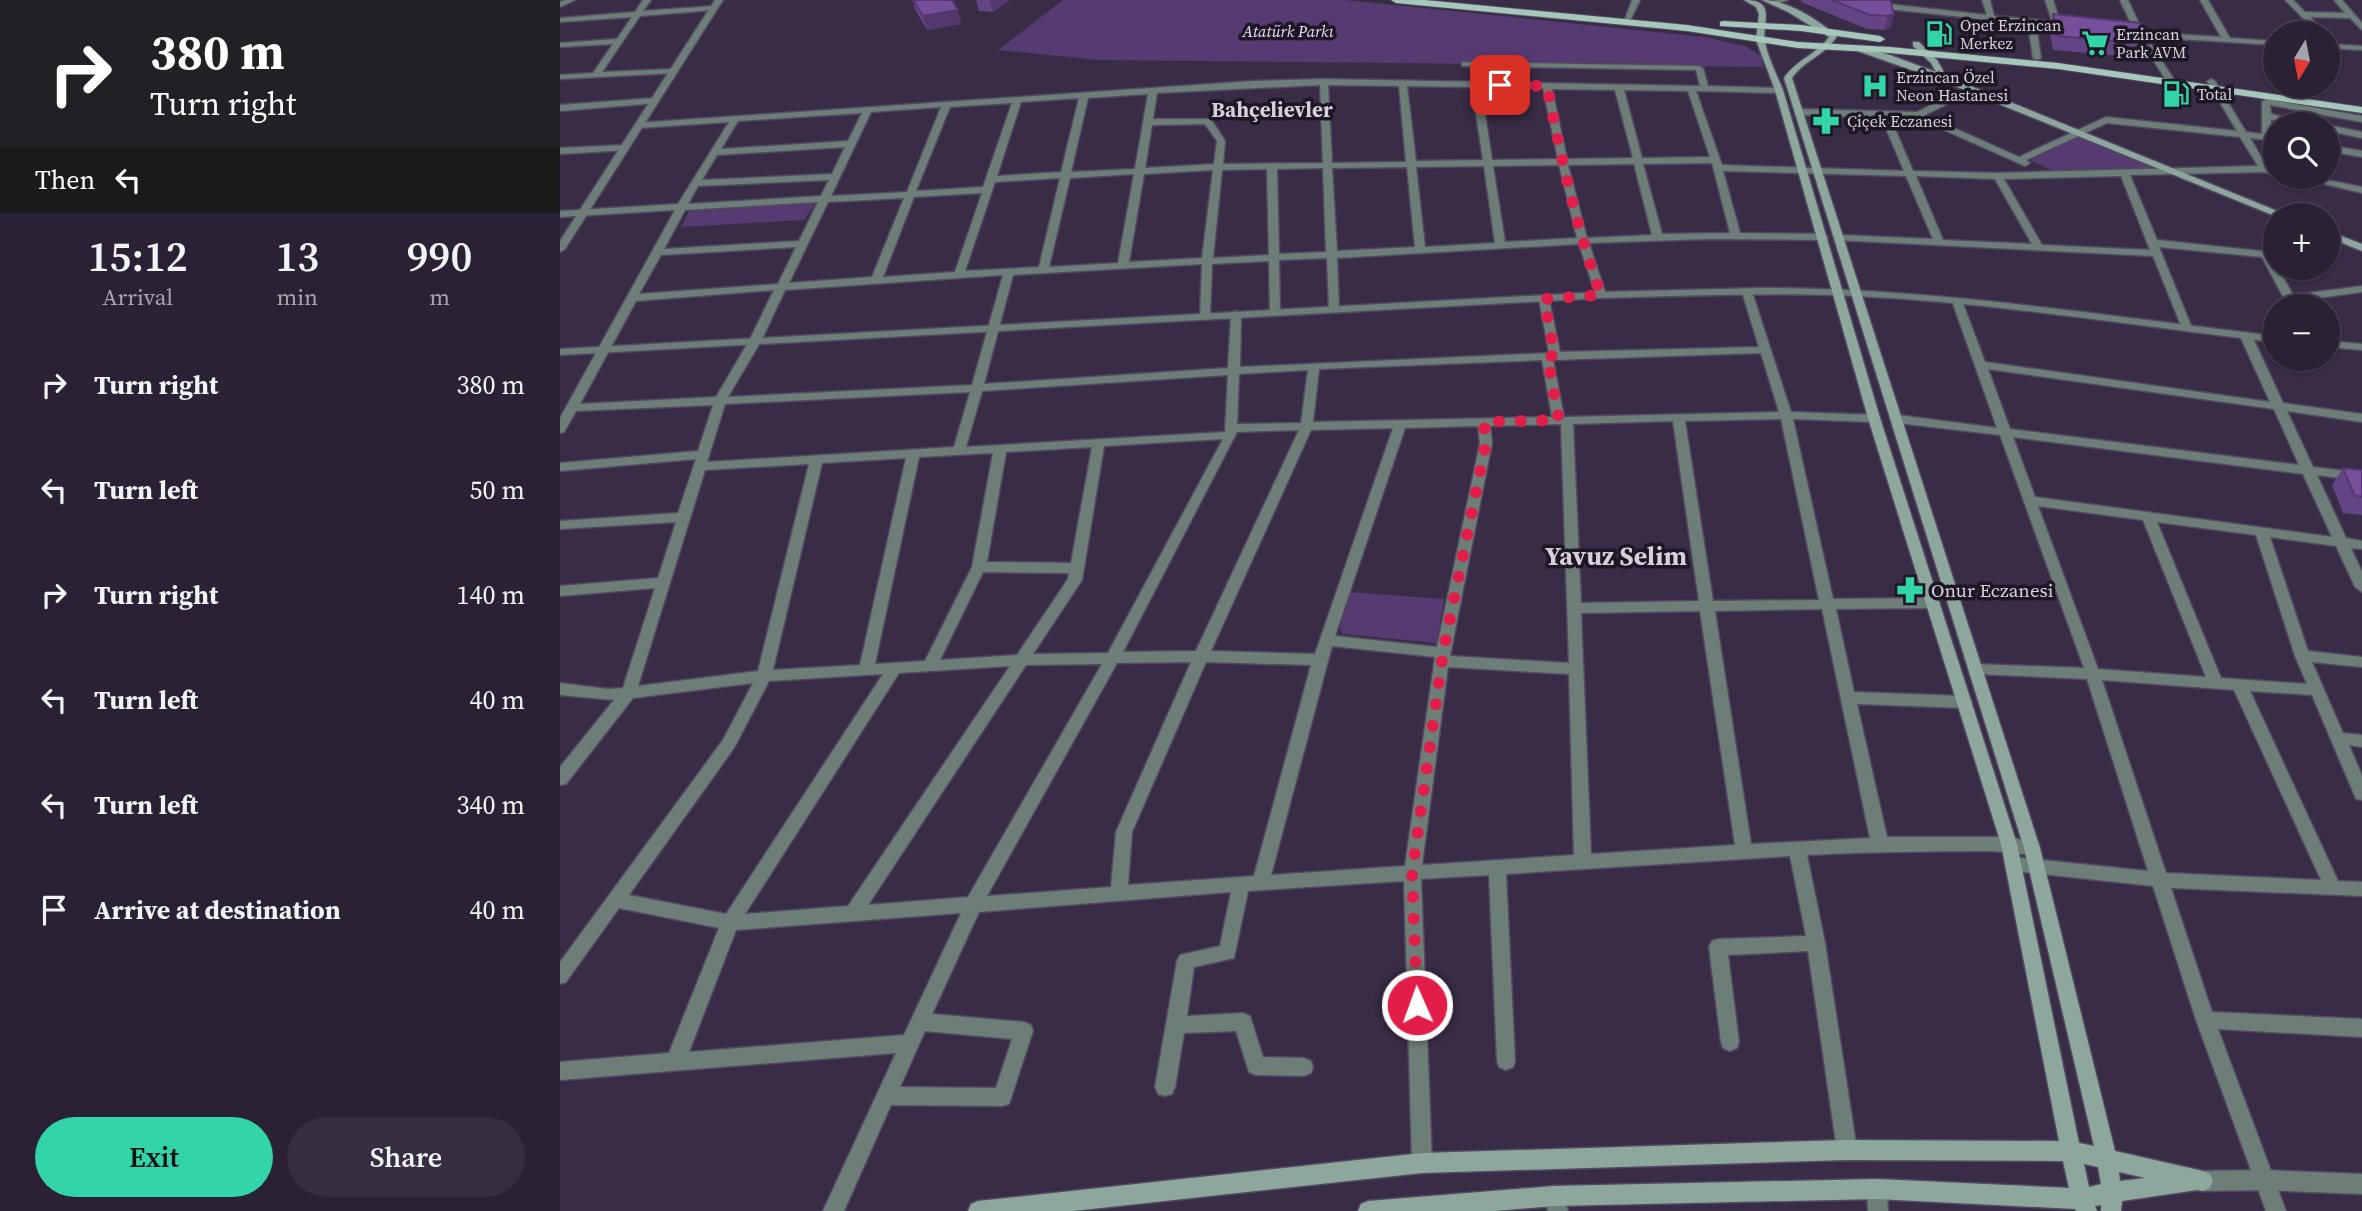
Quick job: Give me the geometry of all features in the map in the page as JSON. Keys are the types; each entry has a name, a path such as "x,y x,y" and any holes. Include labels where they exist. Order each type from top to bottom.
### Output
{"main road":[{"path":"1396,0 1688,28 1825,47 1926,53 2169,78"},
{"path":"1454,0 1628,17 1830,32 2037,58 2362,105"},
{"path":"1748,0 1759,6 1763,14 1760,40 1779,90 1874,418 2009,844 2084,1205"},
{"path":"1770,2 1791,10 1833,36 1825,47 1803,60 1788,78 2032,848 2107,1159 2112,1202"},
{"path":"1916,44 1926,53 1943,78"},
{"path":"1853,48 1884,55 2263,207"},
{"path":"2212,84 2362,110"},
{"path":"2340,239 2362,248"},
{"path":"978,1211 1422,1163 1847,1150 2071,1151 2203,1181"},
{"path":"1369,1211 1877,1189 2084,1205 2112,1202 2203,1181"}],"street":[{"path":"560,5 571,0"},
{"path":"594,76 647,0"},
{"path":"1628,17 1636,0"},
{"path":"1770,2 1784,0"},
{"path":"1856,0 1870,5 2071,25"},
{"path":"1986,0 1991,18"},
{"path":"2049,0 2057,24"},
{"path":"2124,0 2140,33 2169,78"},
{"path":"2204,0 2227,40"},
{"path":"2289,0 2310,21"},
{"path":"2338,0 2362,28"},
{"path":"560,20 716,4"},
{"path":"560,249 716,4"},
{"path":"2303,14 2351,16"},
{"path":"2032,21 2037,58"},
{"path":"2126,30 2263,42"},
{"path":"560,46 617,41"},
{"path":"2340,47 2362,48"},
{"path":"1465,64 1699,68 1705,89"},
{"path":"1562,65 1562,86"},
{"path":"560,77 674,71"},
{"path":"639,125 1324,82 1779,90"},
{"path":"1324,82 1334,310"},
{"path":"1404,84 1420,250"},
{"path":"2212,84 2263,167"},
{"path":"1476,85 1501,246"},
{"path":"1547,86 1582,242 1601,295"},
{"path":"1619,87 1658,238"},
{"path":"1690,88 1716,164 1735,234"},
{"path":"1918,115 1970,89"},
{"path":"1123,266 1153,92"},
{"path":"1043,270 1084,97"},
{"path":"959,275 1017,101"},
{"path":"560,108 654,102"},
{"path":"2266,112 2266,102 2322,112"},
{"path":"876,280 946,106"},
{"path":"560,779 629,692 720,401 755,341 868,110"},
{"path":"1799,112 1918,115 2053,176"},
{"path":"1885,115 1940,244"},
{"path":"2340,115 2362,119"},
{"path":"560,429 682,206 734,120"},
{"path":"2019,160 2106,120 2263,136"},
{"path":"1149,122 1208,121 1221,141 1207,261 1205,316"},
{"path":"2340,130 2362,135"},
{"path":"715,152 851,144"},
{"path":"560,151 624,148"},
{"path":"2340,150 2362,155"},
{"path":"990,179 1217,167 1638,161 1801,171 1998,176 2263,169"},
{"path":"1272,166 1275,312"},
{"path":"2125,174 2187,328"},
{"path":"1998,176 2039,248"},
{"path":"695,183 835,177"},
{"path":"2340,185 2362,190"},
{"path":"560,214 986,190"},
{"path":"632,298 782,286 1273,257 1735,234 1823,237"},
{"path":"1840,238 2039,248 2154,248 2263,254"},
{"path":"657,253 803,244"},
{"path":"959,451 991,328 1009,272"},
{"path":"2335,294 2362,289"},
{"path":"1746,292 1786,415 1880,844"},
{"path":"560,352 1601,295 1746,292 1837,292 1957,301 2263,338"},
{"path":"1544,299 1563,420 1583,861"},
{"path":"1957,301 2007,432 2093,674 2205,1020 2276,1211"},
{"path":"833,1211 974,903 1112,657 1231,432 1236,314"},
{"path":"2246,336 2362,587"},
{"path":"2340,345 2362,348"},
{"path":"573,408 976,388 1314,366 1766,350"},
{"path":"1982,365 2362,418"},
{"path":"1119,893 1124,832 1306,427 1314,366"},
{"path":"560,467 703,460 817,461 1306,427 1786,415 1874,418"},
{"path":"1678,417 1744,851"},
{"path":"1898,419 2362,477"},
{"path":"1422,1163 1412,873 1442,657 1486,443 1484,422"},
{"path":"1165,1087 1186,961 1228,952 1326,640 1400,424"},
{"path":"853,913 1075,580 1099,442"},
{"path":"929,667 979,567 1000,449"},
{"path":"866,670 913,454"},
{"path":"560,976 729,744 764,676 817,461"},
{"path":"2031,501 2362,545"},
{"path":"2148,516 2216,683"},
{"path":"560,525 685,517"},
{"path":"2261,531 2302,656 2362,794"},
{"path":"979,567 1077,568"},
{"path":"560,591 664,582"},
{"path":"1573,608 1933,603"},
{"path":"1326,640 1442,657 1575,668"},
{"path":"560,690 607,695 764,676 1022,660 1201,656 1320,660"},
{"path":"2302,656 2362,662"},
{"path":"675,1063 730,923 895,668"},
{"path":"1976,669 2093,674 2317,690"},
{"path":"2239,684 2333,888"},
{"path":"1850,698 1964,702"},
{"path":"2338,738 2362,741"},
{"path":"616,900 730,923 974,903 1744,851 1880,844 2009,844 2032,848"},
{"path":"1797,848 1816,943 1847,1150"},
{"path":"2014,864 2161,880 2362,889"},
{"path":"1497,869 1506,1061"},
{"path":"1730,1042 1718,947 1816,943"},
{"path":"2205,1020 2362,1028"},
{"path":"886,1096 1002,1097 1024,1031 919,1022"},
{"path":"1177,1025 1243,1022 1256,1066 1304,1067"},
{"path":"560,1071 910,1043"},
{"path":"2203,1181 2264,1180 2362,1184"},
{"path":"1877,1189 1878,1211"}],"green space":[{"name":"Atatürk Parkı","path":"1063,0 1345,0 1705,37 1745,46 1761,56 1763,67 1099,60 998,50"},
{"path":"2079,136 2159,169 2054,171 2030,160"},
{"path":"815,204 804,220 681,227 690,209"},
{"path":"1349,592 1444,599 1437,643 1343,634 1340,629"}],"building":[{"path":"913,0 952,0 958,10 923,16"},
{"path":"1832,0 1890,0 1894,14 1870,15"},
{"path":"2053,14 2140,23 2149,44 2058,36"},
{"path":"2343,468 2362,470 2362,497 2354,495"}],"place":[{"name":"Opet Erzincan Merkez","path":"1939,34"},
{"name":"Erzincan Park AVM","path":"2095,43"},
{"name":"Erzincan Özel Neon Hastanesi","path":"1875,86"},
{"name":"Total","path":"2176,94"},
{"name":"Çiçek Eczanesi","path":"1826,121"},
{"name":"Onur Eczanesi","path":"1910,590"}],"district":[{"name":"Bahçelievler","path":"1272,109"},
{"name":"Yavuz Selim","path":"1616,556"}],"route":[{"path":"1417,1005 1412,873 1443,653 1486,443 1484,422 1559,420 1547,356 1555,356 1544,299 1601,295 1582,242 1547,86 1500,85"}]}
